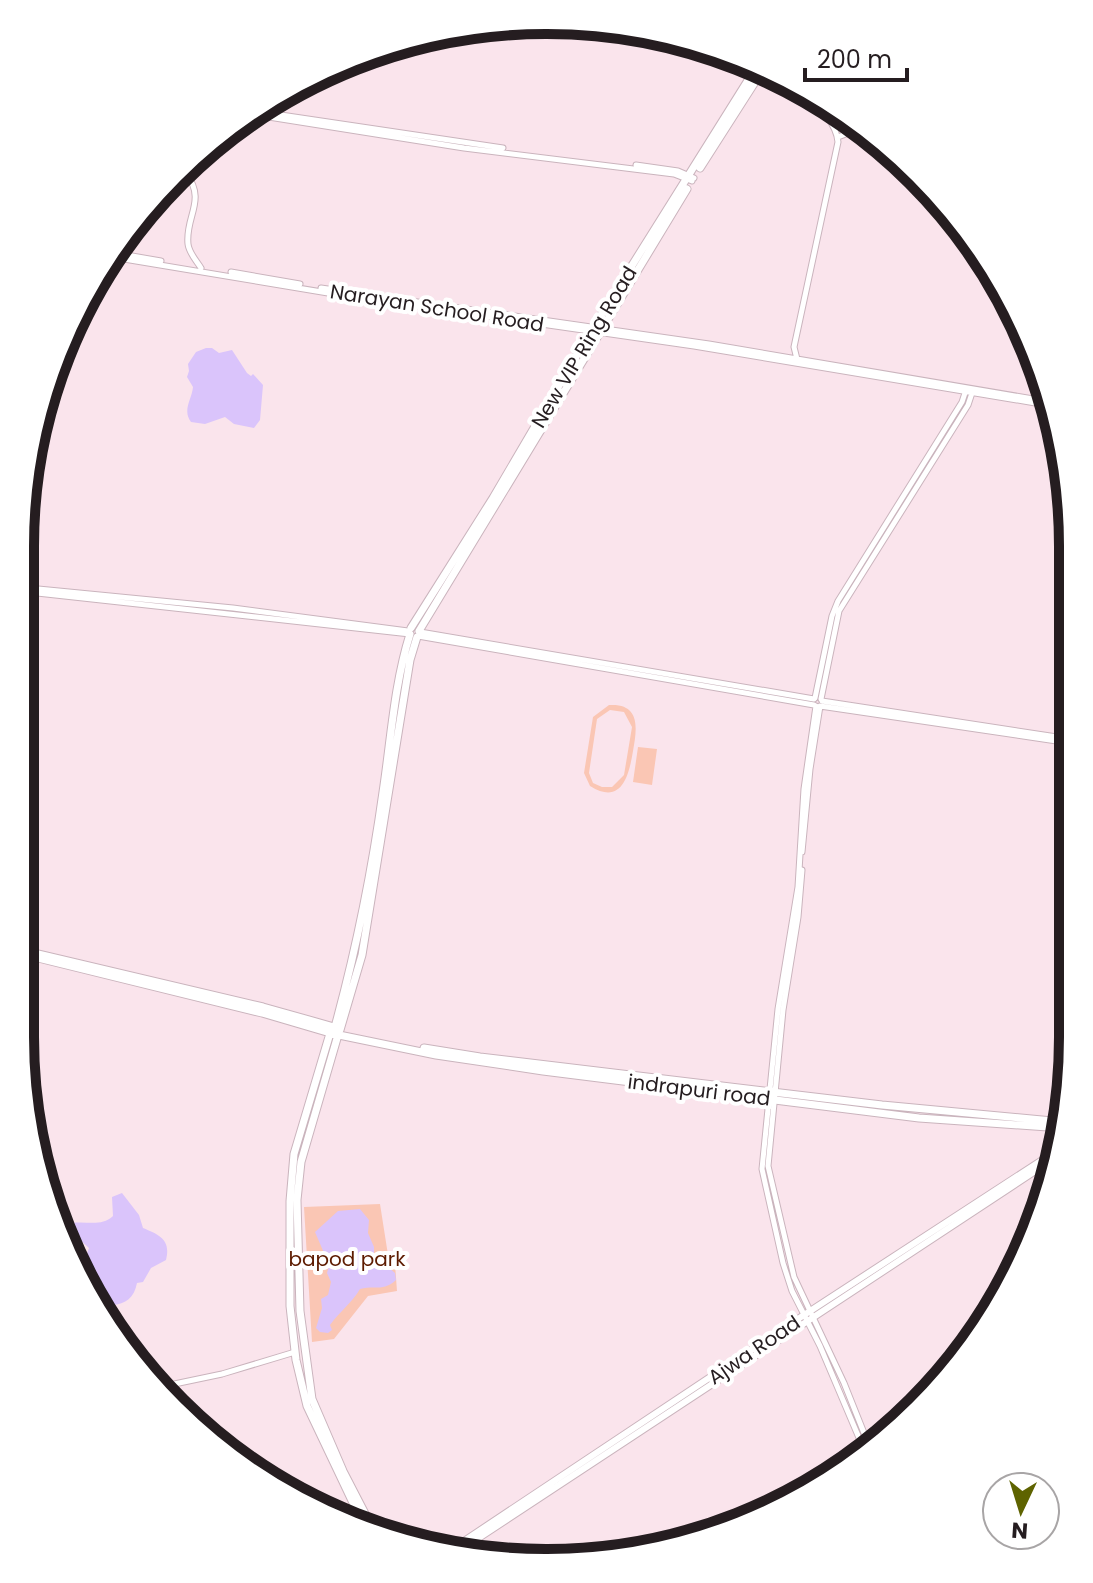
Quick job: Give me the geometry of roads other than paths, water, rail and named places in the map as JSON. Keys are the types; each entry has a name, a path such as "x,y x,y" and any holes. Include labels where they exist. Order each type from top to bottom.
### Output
{"main road":[{"name":"New VIP Ring Road","path":"358,1513 309,1413 295,1352 289,1256 294,1154 362,955 414,633 751,77"},
{"name":"New VIP Ring Road","path":"691,178 757,79"},
{"name":"indrapuri road","path":"34,955 263,1007 336,1032 465,1055 919,1118 1051,1127"},
{"name":"New VIP Ring Road","path":"336,1032 301,1159 297,1200 300,1311 312,1399 366,1516"},
{"name":"indrapuri road","path":"773,1096 1052,1121"},
{"name":"Ajwa Road","path":"471,1543 1044,1159"},
{"name":"Ajwa Road","path":"463,1542 1043,1166"}],"street":[{"path":"269,116 464,148 691,178"},
{"path":"826,117 839,135"},
{"path":"797,360 799,332 837,153 839,135 831,120"},
{"path":"839,135 847,132"},
{"path":"190,178 194,183 196,206 188,243 201,268"},
{"path":"124,257 596,330 709,344 1038,402"},
{"name":"Narayan School Road","path":"124,257 340,295 596,330"},
{"path":"863,1439 844,1383 792,1291 783,1263 769,1189 767,1160 778,1009 798,887 804,789 818,702 839,611 968,405 969,390"},
{"path":"34,591 414,633 1059,739"},
{"path":"171,1385 222,1374 295,1352"}],"park label":[{"name":"bapod park","path":"347,1259"}]}
